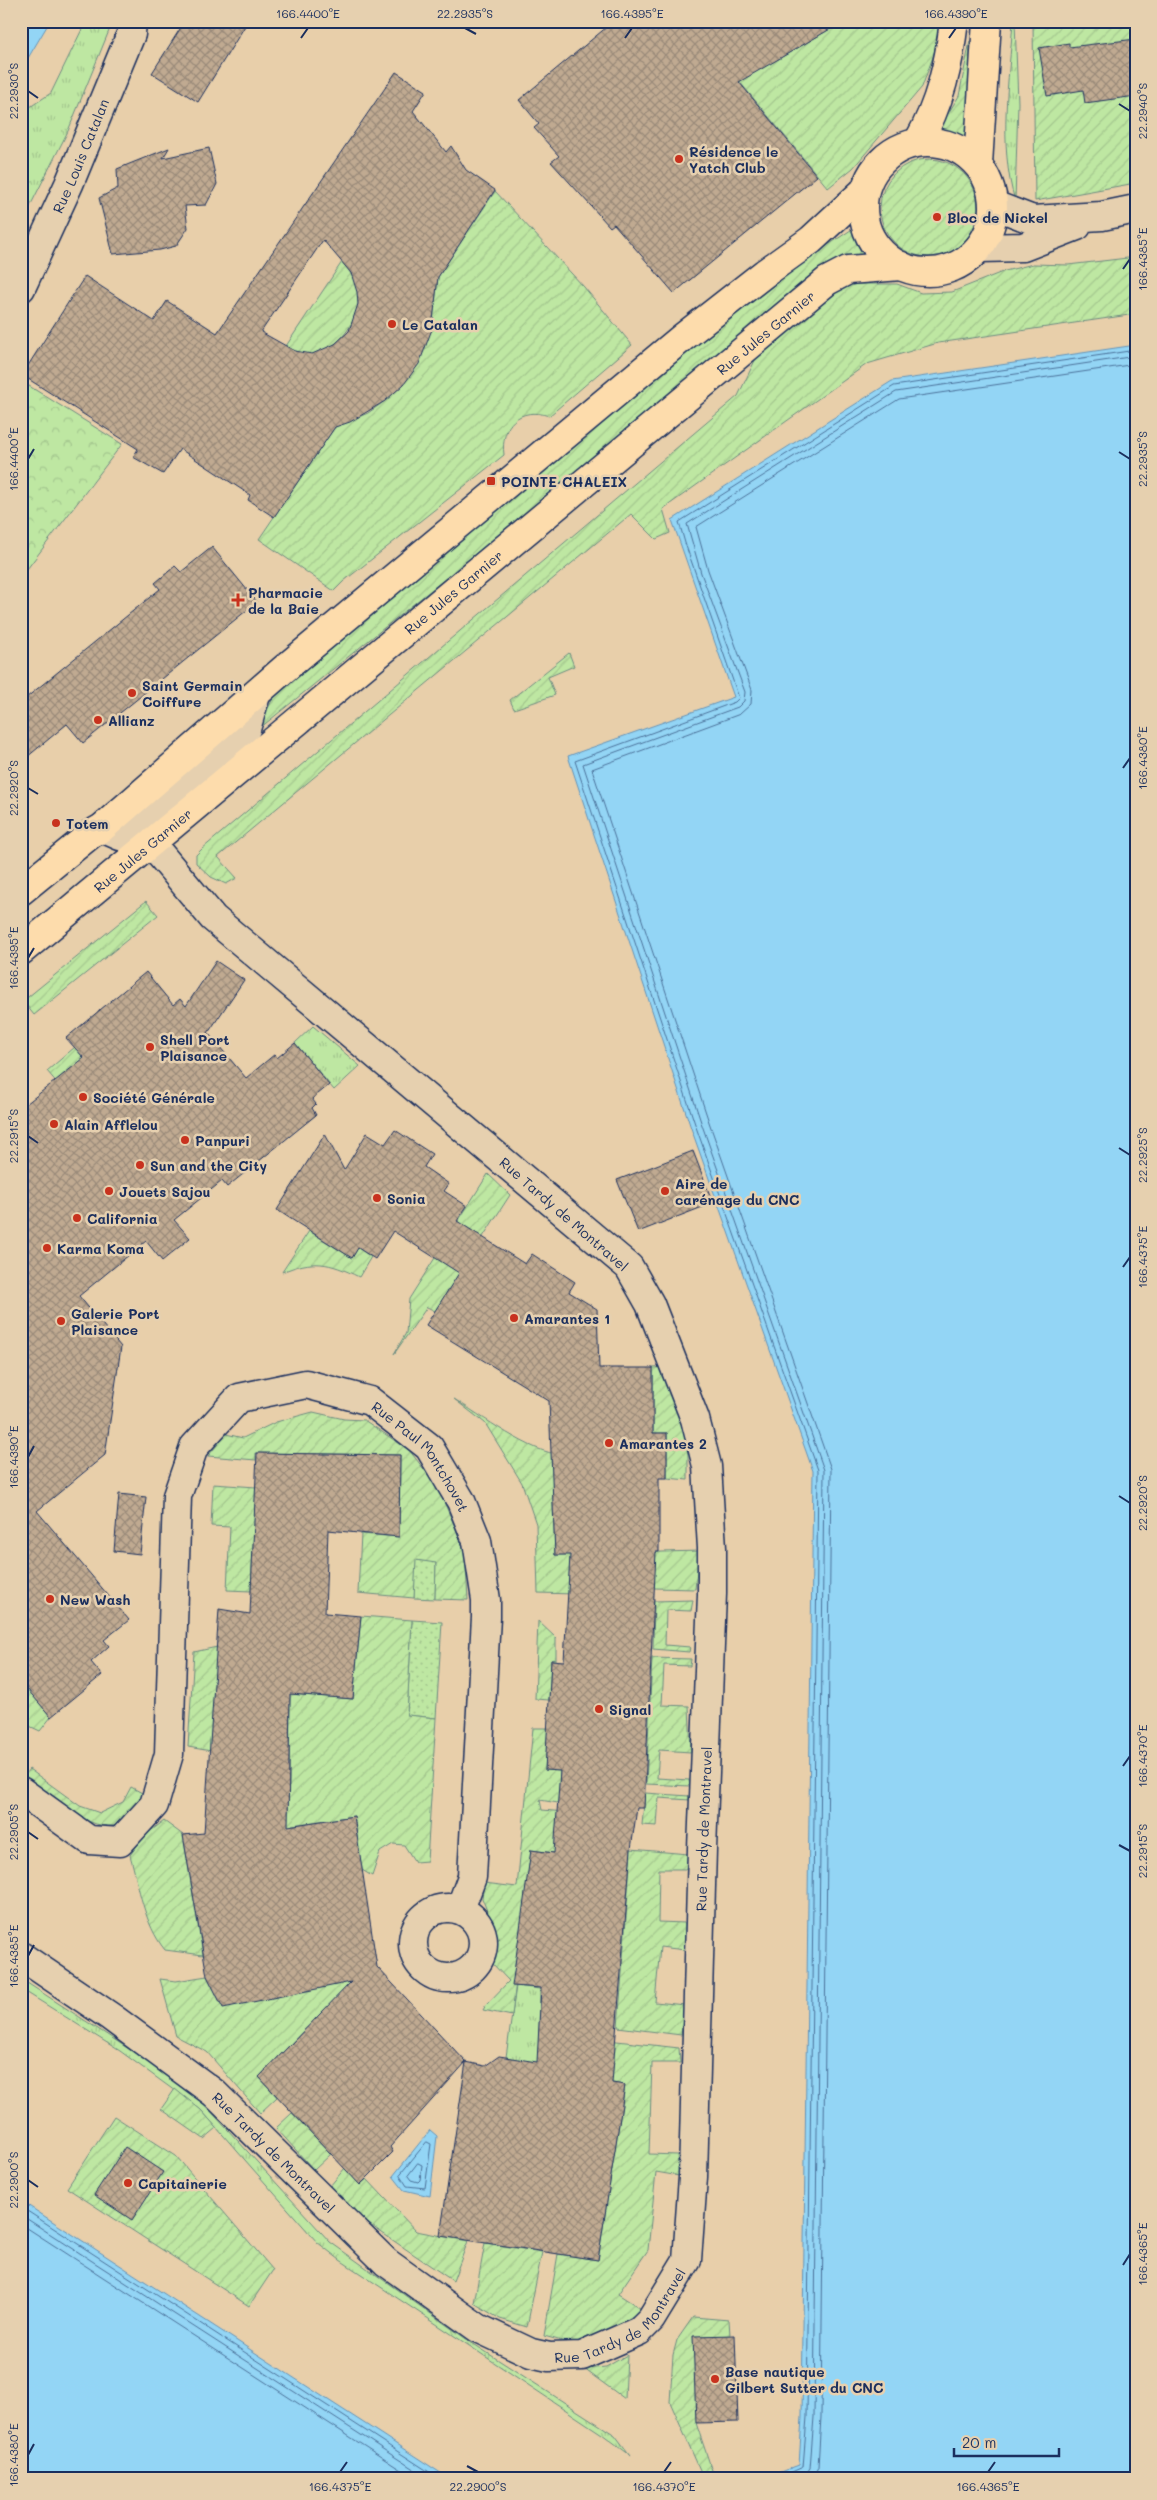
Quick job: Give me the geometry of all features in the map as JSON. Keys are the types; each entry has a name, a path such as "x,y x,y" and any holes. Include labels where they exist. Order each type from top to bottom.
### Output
{"main road":[{"path":"918,142 931,120 949,62 954,21"},
{"path":"978,164 987,21"},
{"path":"918,142 940,142 961,150 978,164 990,184 994,205 988,234 980,248 968,260 952,268 935,272 917,272 900,266 882,254 869,235 863,214 864,191 868,178 885,156 896,149 918,142"},
{"path":"21,891 91,834 102,828 256,694 682,338 811,240 864,191"},
{"name":"Rue Jules Garnier","path":"21,951 827,280 848,270 900,266"}],"street":[{"name":"Rue Louis Catalan","path":"21,288 69,184 124,52 131,34 132,21"},
{"path":"994,205 1033,220 1102,216"},
{"path":"980,248 1023,247 1102,216 1136,208"},
{"path":"151,844 153,813 246,729 256,694"},
{"name":"Rue Tardy de Montravel","path":"21,1956 111,2017 214,2092 386,2262 486,2332 531,2353 549,2356 582,2356 639,2332 651,2319 686,2260 693,2177 712,1548 707,1466 694,1418 650,1304 629,1267 213,918 136,824 120,836 102,828"},
{"name":"Rue Paul Montchovet","path":"21,1791 89,1840 120,1842 154,1805 169,1754 177,1496 194,1447 239,1398 306,1384 370,1401 429,1447 461,1501 477,1541 486,1600 486,1617 472,1876 460,1909"}],"green space":[{"path":"86,21 113,21 68,131 21,224 21,113 51,93"},
{"path":"689,21 768,54 773,62 844,21 940,21 934,54 922,87 853,168 828,188"},
{"path":"1013,21 1015,21 1018,103 1015,201 1007,157 1006,135 1007,89"},
{"path":"1033,21 1136,21 1136,183 1035,201"},
{"path":"970,41 969,116 964,143 937,131 959,96"},
{"path":"929,159 948,163 964,173 974,189 978,208 974,227 964,243 948,253 929,257 910,253 894,243 884,227 880,208 884,189 894,173 910,163"},
{"path":"495,191 584,287 632,345 549,416 529,414 514,420 505,435 504,455 344,581 334,591 259,539 335,427 368,413 404,384 432,329 438,277"},
{"path":"857,226 867,253 816,271 550,494 255,732 282,682 738,304"},
{"path":"1136,257 1136,314 938,343 867,364 663,509 670,533 656,539 631,514 218,857 237,878 226,884 211,877 196,863 196,855 202,849 738,396 758,354 834,289 857,284 897,284 921,293 952,292 1005,271 1033,264 1068,265"},
{"path":"342,262 352,276 358,292 356,312 348,329 336,343 320,352 305,354 286,346"},
{"path":"21,381 122,444 21,577"},
{"path":"569,653 574,666 548,677 555,695 514,709 510,700"},
{"path":"146,901 158,915 34,1015 23,1001"},
{"path":"313,1026 360,1066 334,1090 295,1043"},
{"path":"75,1047 91,1068 64,1091 47,1071"},
{"path":"488,1174 510,1195 435,1311 427,1307 394,1354 406,1333 409,1299"},
{"path":"309,1231 352,1258 358,1248 371,1257 359,1277 339,1268 321,1264 303,1265 282,1272"},
{"path":"667,1367 688,1435 688,1480 667,1478 667,1433 653,1433 653,1368"},
{"path":"454,1399 521,1441 549,1453 561,1454 553,1500 555,1555 699,1551 695,1589 574,1586 574,1594 538,1593 536,1524 522,1483 485,1423"},
{"path":"313,1412 344,1419 364,1420 409,1450 437,1486 465,1552 468,1600 435,1599 436,1563 416,1560 414,1598 358,1593 361,1534 399,1537 400,1455 256,1453 256,1460 208,1456 226,1434 243,1438 276,1422"},
{"path":"213,1484 256,1487 251,1591 227,1590 230,1527 211,1526"},
{"path":"415,1560 436,1562 435,1599 414,1598"},
{"path":"693,1600 691,1611 666,1610 665,1645 690,1647 689,1652 653,1649 654,1601"},
{"path":"361,1616 412,1620 407,1715 436,1718 427,1861 415,1862 404,1845 393,1844 380,1852 372,1876 362,1870 354,1816 292,1825 292,1832 219,1785 289,1787 290,1694 353,1699"},
{"path":"412,1620 442,1622 436,1718 407,1715"},
{"path":"538,1621 556,1638 556,1660 551,1660 549,1700 535,1699"},
{"path":"217,1647 211,1751 188,1747 194,1652"},
{"path":"652,1658 691,1659 690,1666 664,1665 662,1705 689,1706 691,1752 659,1750 657,1778 689,1780 690,1786 646,1784"},
{"path":"28,1689 51,1717 40,1731 21,1722 21,1695"},
{"path":"533,1728 548,1728 545,1770 560,1771 558,1803 540,1800 542,1810 576,1813 560,1854 531,1850 512,2016 483,2010 509,1981 491,1962 498,1939 482,1898 484,1883 517,1887"},
{"path":"29,1769 80,1806 100,1813 123,1802 131,1787 144,1794 134,1811 120,1824 109,1826 96,1824 69,1811 23,1777"},
{"path":"645,1793 689,1796 690,1800 659,1798 657,1826 642,1825"},
{"path":"164,1821 183,1835 203,1955 165,1950 152,1929 143,1905 130,1855 145,1835"},
{"path":"631,1849 688,1854 686,1869 659,1869 658,1922 685,1923 685,1950 660,1947 655,2002 685,2005 681,2035 618,2027"},
{"path":"377,1973 304,2030 259,2077 277,2097 260,2113 207,2052 176,2036 160,1979 176,1981 207,1976 223,2007"},
{"path":"21,1979 172,2077 207,2107 330,2242 472,2343 615,2435 630,2455 602,2434 340,2260 317,2242 201,2110 120,2051 21,1989"},
{"path":"516,1986 540,1989 539,2033 600,2081 506,2057"},
{"path":"608,2040 679,2048 680,2063 652,2063 649,2154 677,2155 679,2176 656,2172 648,2250 618,2294 643,2310 601,2335 573,2344 544,2336 558,2254 598,2260 625,2085 600,2081"},
{"path":"175,2089 201,2110 217,2128 204,2139 161,2109"},
{"path":"292,2113 331,2154 314,2170 276,2128"},
{"path":"114,2116 176,2156 273,2270 249,2306 67,2188"},
{"path":"345,2168 360,2185 367,2179 416,2231 468,2241 453,2281 360,2218 330,2186"},
{"path":"485,2243 542,2252 527,2327 500,2319 474,2303"},
{"path":"693,2317 729,2320 730,2335 696,2423 715,2479 704,2479 670,2402 673,2355 677,2340"},
{"path":"627,2355 625,2399 584,2369 606,2367"}],"water":[{"path":"21,21 50,21 28,58 21,56"},
{"path":"1136,345 1136,2479 761,2479 799,2465 802,2417 813,1471 691,1128 568,756 734,697 672,520 892,381"},
{"path":"430,2130 437,2136 430,2196 404,2190 393,2176"},
{"path":"21,2201 450,2479 21,2479"}],"building":[{"path":"185,21 248,21 198,102 152,73"},
{"name":"Résidence le Yatch Club","path":"614,21 844,21 739,82 817,176 674,293 614,224 610,227 551,162 559,156 534,128 539,124 519,100"},
{"path":"1136,39 1136,96 1085,103 1083,90 1047,96 1039,48 1069,43 1069,47"},
{"path":"396,72 426,91 413,111 446,152 451,146 466,170 495,190 438,277 432,329 419,364 404,384 385,401 350,422 335,427 274,517 248,500 250,495 180,449 163,474 133,457 138,449 22,375 85,276 154,321 167,301 217,333","holes":["323,240 351,273 357,292 358,304 349,331 335,344 312,354 295,351 261,332"]},
{"path":"169,148 163,158 209,148 217,184 206,205 185,206 188,228 176,246 160,250 113,254 99,198 118,188 117,169"},
{"path":"212,547 257,602 83,743 67,724 21,762 21,702 160,589 155,583 175,566 181,572"},
{"name":"Galerie Port Plaisance","path":"216,961 244,980 208,1033 246,1078 275,1054 277,1058 295,1043 329,1085 312,1099 316,1104 312,1108 316,1115 227,1187 222,1181 174,1220 190,1238 162,1261 146,1241 79,1296 121,1347 105,1455 37,1511 129,1620 104,1640 109,1646 91,1662 102,1675 51,1717 21,1682 21,1108 84,1058 66,1038 146,972 173,1005 180,999 186,1006"},
{"path":"395,1130 432,1154 424,1167 449,1184 444,1191 467,1206 457,1221 525,1264 532,1254 575,1282 569,1292 597,1309 599,1368 653,1368 653,1433 667,1433 667,1478 659,1478 659,1552 656,1552 644,1808 637,1808 631,1849 612,2083 625,2085 598,2260 440,2236 466,2062 485,2066 499,2056 537,2062 541,1988 512,1986 531,1850 554,1853 560,1771 545,1770 551,1660 564,1661 570,1555 555,1555 549,1401 426,1325 459,1273 393,1231 375,1259 358,1248 352,1258 277,1210 325,1134 344,1170 367,1133 385,1144"},
{"name":"Aire de carénage du CNC","path":"693,1151 713,1203 638,1232 617,1180"},
{"path":"257,1453 400,1455 399,1537 328,1530 325,1613 361,1616 353,1699 290,1694 288,1826 354,1816 377,1967 466,2062 390,2147 393,2152 360,2185 259,2077 351,1982 223,2008 207,1976 183,1835 204,1833 219,1609 250,1614"},
{"path":"119,1494 146,1497 140,1554 114,1551"},
{"name":"Capitainerie","path":"125,2147 163,2172 132,2220 94,2195"},
{"name":"Base nautique Gilbert Sutter du CNC","path":"735,2335 738,2422 696,2423 693,2336"}],"place":[{"name":"Résidence le Yatch Club","path":"679,159"},
{"name":"Bloc de Nickel","path":"937,217"},
{"name":"Le Catalan","path":"392,324"},
{"name":"POINTE CHALEIX","path":"491,481"},
{"name":"Pharmacie de la Baie","path":"238,600"},
{"name":"Saint Germain Coiffure","path":"132,693"},
{"name":"Allianz","path":"98,720"},
{"name":"Totem","path":"56,823"},
{"name":"Shell Port Plaisance","path":"150,1047"},
{"name":"Société Générale","path":"83,1097"},
{"name":"Alain Afflelou","path":"54,1124"},
{"name":"Panpuri","path":"185,1140"},
{"name":"Sun and the City","path":"140,1165"},
{"name":"Jouets Sajou","path":"109,1191"},
{"name":"Aire de carénage du CNC","path":"665,1191"},
{"name":"Sonia","path":"377,1198"},
{"name":"California","path":"77,1218"},
{"name":"Karma Koma","path":"47,1248"},
{"name":"Amarantes 1","path":"514,1318"},
{"name":"Galerie Port Plaisance","path":"61,1321"},
{"name":"Amarantes 2","path":"609,1443"},
{"name":"New Wash","path":"50,1599"},
{"name":"Signal","path":"599,1709"},
{"name":"Capitainerie","path":"128,2183"},
{"name":"Base nautique Gilbert Sutter du CNC","path":"715,2379"}]}
